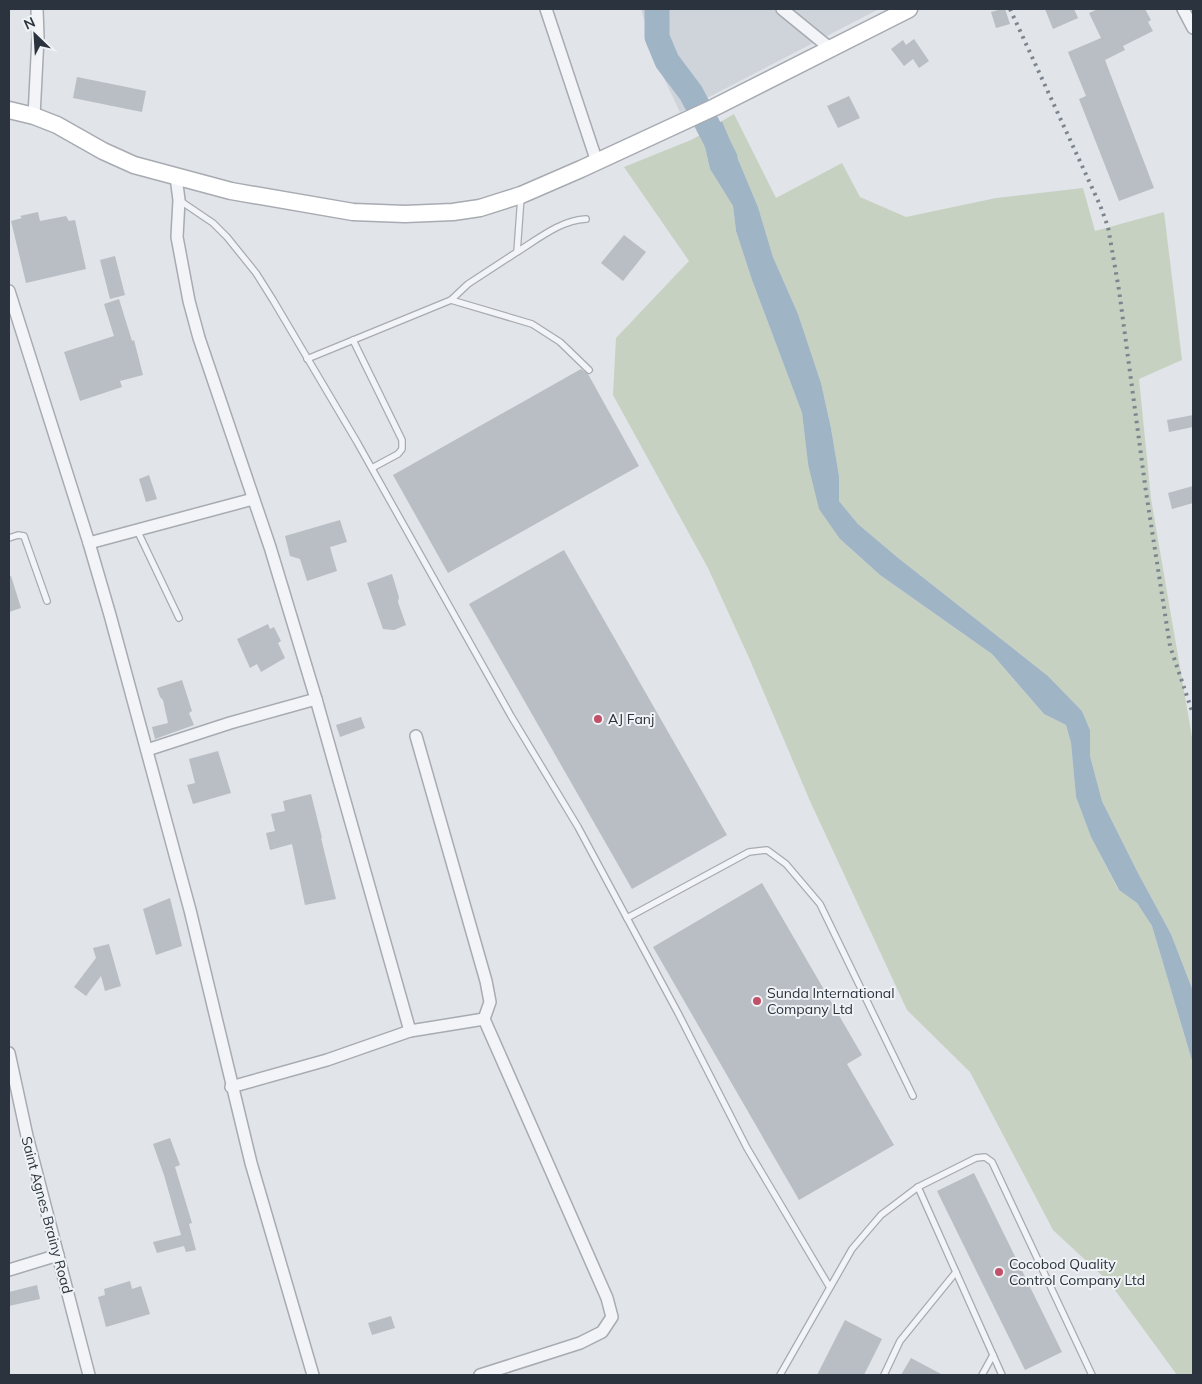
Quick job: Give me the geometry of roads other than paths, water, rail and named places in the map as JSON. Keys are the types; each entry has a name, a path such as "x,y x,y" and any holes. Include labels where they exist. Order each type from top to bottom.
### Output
{"main road":[{"path":"9,110 34,116 57,125 103,151 134,165 231,191 362,212 405,214 452,212 480,208 521,195 597,162 715,107 909,9"}],"street":[{"path":"34,116 38,38 37,9"},
{"path":"546,9 597,162"},
{"path":"782,9 831,49"},
{"path":"1183,9 1193,28"},
{"path":"176,177 179,200 177,236 189,302 199,338 270,547 316,699 410,1032"},
{"path":"9,291 89,543 190,910 231,1087 251,1163 313,1375"},
{"path":"89,543 253,499"},
{"path":"147,750 230,723 316,699"},
{"path":"416,736 486,981 490,1002 484,1019 607,1298 612,1317 602,1332 580,1343 480,1375"},
{"path":"231,1087 327,1060 410,1032 484,1019"},
{"name":"Saint Agnes Brainy Road","path":"9,1053 26,1136 89,1375"},
{"path":"9,1270 58,1255"}],"lane":[{"path":"517,252 521,195"},
{"path":"179,200 213,223 232,244 264,286 372,468 511,716 578,827 747,1148 829,1286"},
{"path":"307,359 452,300 468,284 562,224 576,219 586,219"},
{"path":"452,300 532,324 560,342 589,370"},
{"path":"353,340 402,440 402,449 398,454 372,468"},
{"path":"137,530 179,618"},
{"path":"9,538 24,536 47,601"},
{"path":"627,918 749,852 767,850 786,864 820,904 914,1096"},
{"path":"780,1375 829,1286 852,1249 880,1215 918,1187 976,1158 985,1157 992,1162 1092,1375"},
{"path":"918,1187 1002,1375"},
{"path":"884,1375 900,1342 956,1272"},
{"path":"982,1375 993,1356"}],"water":[{"path":"722,121 758,207 773,257 798,314 821,383 839,476 839,501 858,524 1048,676 1082,711 1090,730 1090,756 1102,801 1171,934 1193,991 1193,1064 1152,926 1137,903 1119,890 1091,837 1076,797 1071,743 1066,725 1044,714 992,654 880,575 840,539 819,509 808,464 802,413 752,280 736,231 733,206 710,169 702,134"}],"waterway":[{"path":"657,9 657,37 667,61 691,93 725,158"}],"railway":[{"path":"1010,9 1100,205 1108,227 1119,290 1146,492 1170,646 1193,714"}],"place":[{"name":"AJ Fanj","path":"598,719"},
{"name":"Sunda International Company Ltd","path":"757,1001"},
{"name":"Cocobod Quality Control Company Ltd","path":"999,1272"}]}
